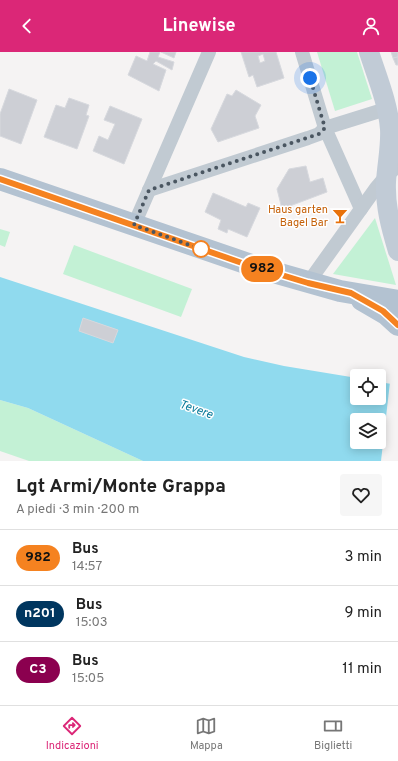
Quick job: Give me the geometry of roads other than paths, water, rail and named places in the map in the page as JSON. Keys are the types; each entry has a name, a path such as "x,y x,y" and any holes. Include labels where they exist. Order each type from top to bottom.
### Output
{"main road":[{"path":"369,52 386,109 390,136 392,171 387,209 398,251"},
{"path":"0,179 230,259 308,283 351,293 398,301"},
{"path":"351,293 383,311 398,325"}],"street":[{"path":"134,225 209,52"},
{"path":"302,52 325,128 361,209"},
{"path":"149,190 308,138 319,134 325,128 386,109"},
{"path":"308,283 361,209 392,171"}],"water":[{"name":"Tevere","path":"0,277 244,357 284,366 350,377 350,405 386,405 386,383 398,385 398,461 143,461 28,408 0,400"}],"place":[{"name":"Haus garten Bagel Bar","path":"340,216"}]}
